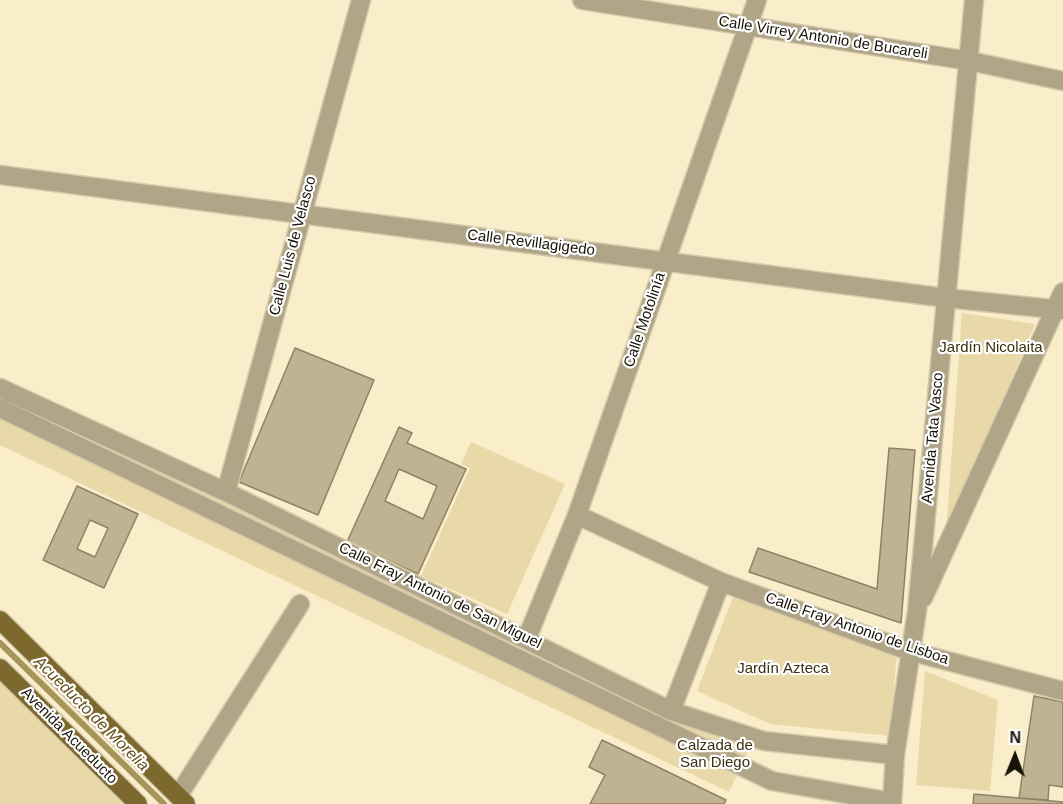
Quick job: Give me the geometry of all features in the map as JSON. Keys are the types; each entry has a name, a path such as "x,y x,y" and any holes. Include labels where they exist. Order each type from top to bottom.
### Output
{"main road":[{"path":"0,620 182,800"},
{"name":"Avenida Acueducto","path":"0,668 138,804"}],"street":[{"name":"Calle Luis de Velasco","path":"226,492 361,0"},
{"name":"Calle Motolinía","path":"527,638 577,515 757,0"},
{"name":"Avenida Tata Vasco","path":"892,803 895,755 909,651 917,611 974,0"},
{"name":"Calle Virrey Antonio de Bucareli","path":"594,1 970,61 1063,81"},
{"name":"Calle Revillagigedo","path":"0,175 946,298 1060,310"},
{"path":"917,611 1060,310 1063,292"},
{"name":"Calle Fray Antonio de San Miguel","path":"0,388 226,492 527,638 671,711 764,741 895,755"},
{"path":"0,408 772,781 892,803"},
{"name":"Calle Fray Antonio de Lisboa","path":"577,515 721,582 909,651 1063,691"},
{"path":"671,711 721,582"},
{"path":"182,800 300,604"}],"green space":[{"name":"Jardín Nicolaita","path":"962,313 1035,324 946,532"},
{"name":"Calzada de San Diego","path":"0,393 753,741 729,792 0,445"},
{"path":"471,442 565,484 507,614 421,576 470,468 461,464"},
{"name":"Jardín Azteca","path":"735,592 897,652 890,736 770,724 697,691"},
{"path":"925,671 998,700 990,791 916,785"},
{"path":"0,680 123,804 0,804"}],"building":[{"path":"295,348 374,380 318,515 239,482"},
{"path":"399,427 412,433 407,443 466,469 418,574 347,542","holes":["399,469 437,486 423,519 385,501"]},
{"path":"889,448 915,450 901,623 749,572 758,548 877,589"},
{"path":"77,486 138,514 104,588 43,560","holes":["90,520 108,528 95,557 77,549"]},
{"path":"1034,696 1063,702 1063,787 1049,785 1048,800 1019,798"},
{"path":"602,740 726,800 724,804 590,804 605,775 589,767"},
{"path":"974,794 1063,802 1063,804 973,804"}],"waterway":[{"name":"Acueducto de Morelia","path":"0,643 164,804"}]}
